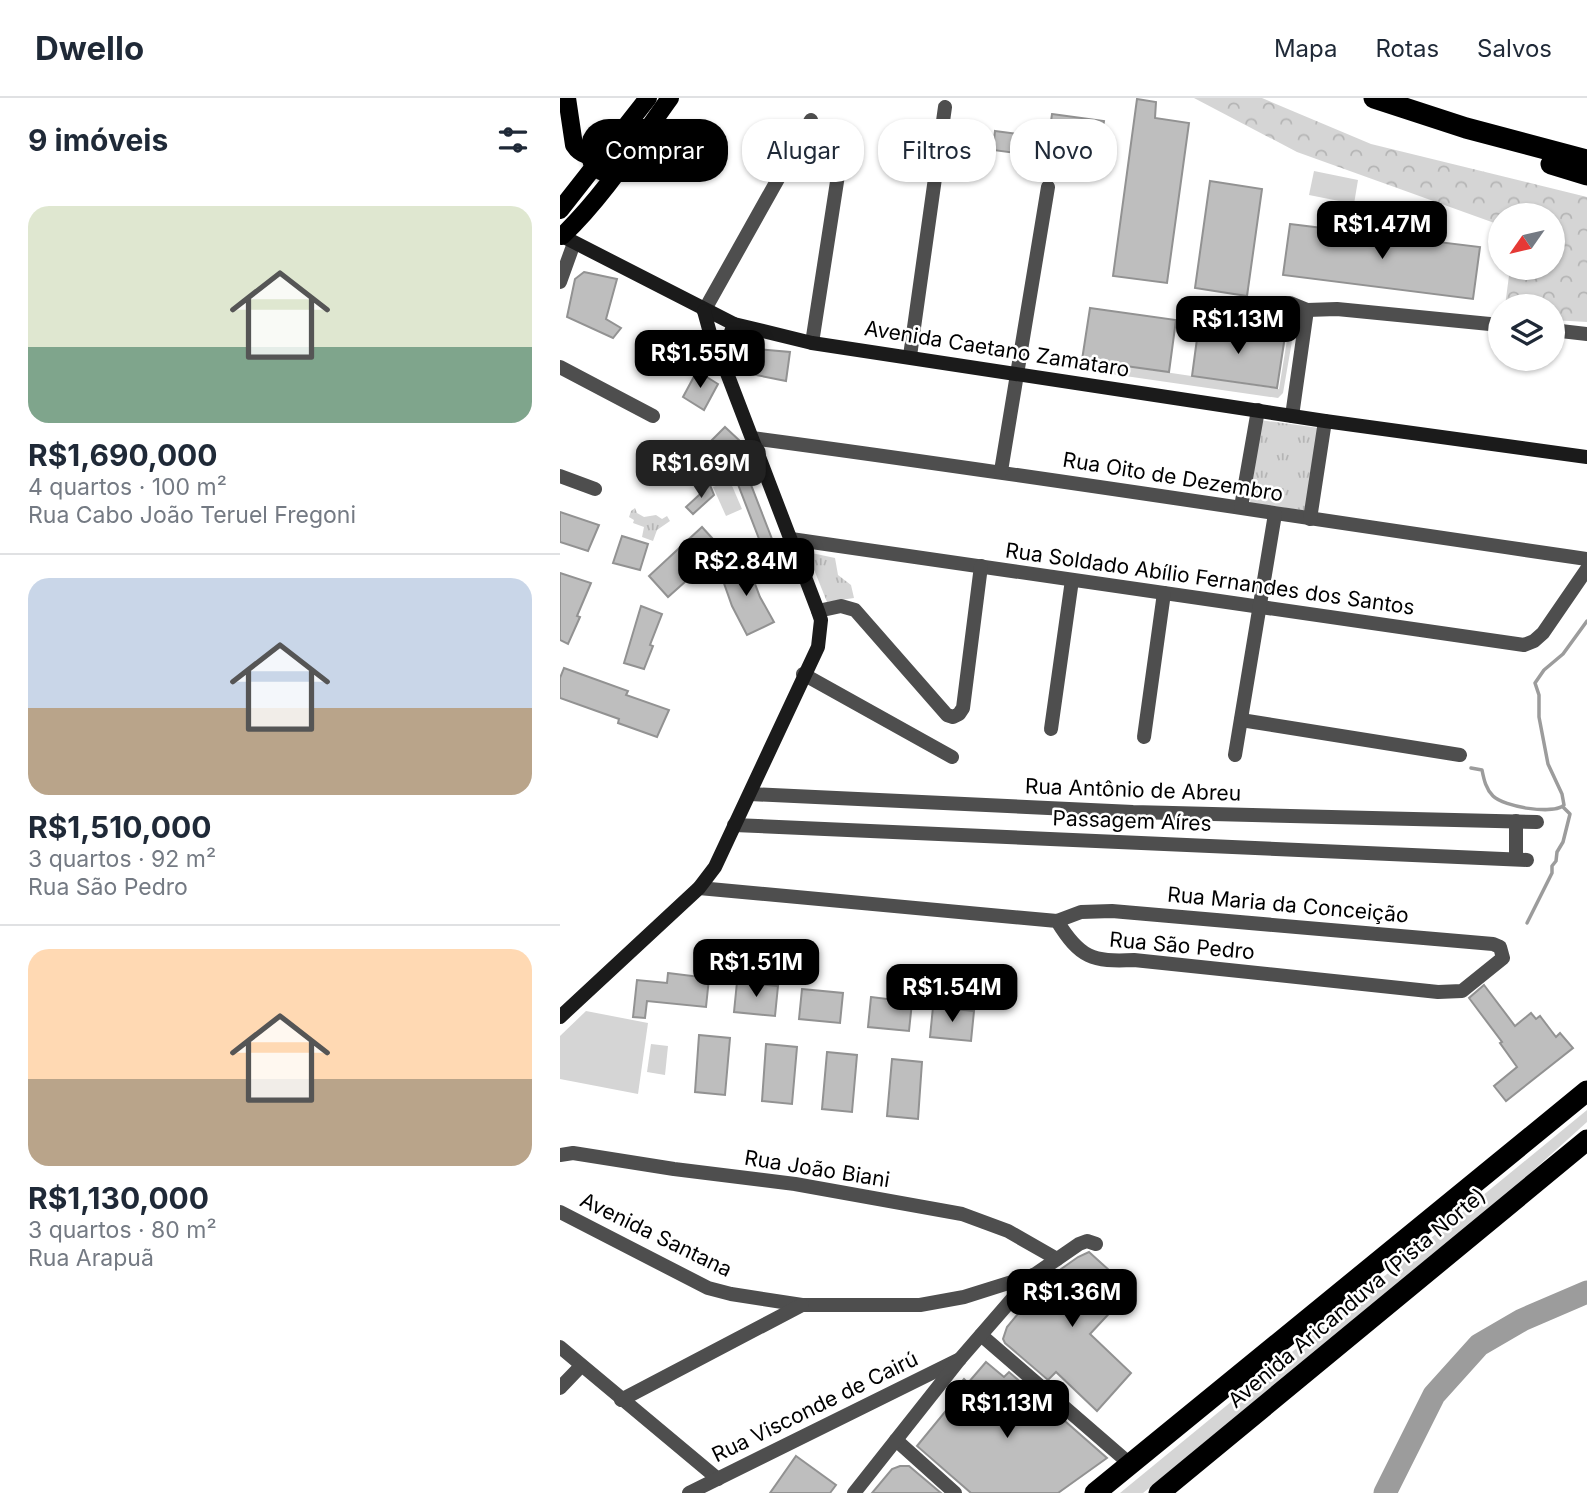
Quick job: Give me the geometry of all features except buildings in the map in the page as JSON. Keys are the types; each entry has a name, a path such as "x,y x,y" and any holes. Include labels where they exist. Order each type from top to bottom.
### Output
{"highway":[{"path":"1374,98 1466,128 1587,160"},
{"path":"1466,128 1486,144 1587,175"},
{"name":"Avenida Aricanduva (Pista Norte)","path":"1124,1469 1587,1091"},
{"name":"Avenida Aricanduva (Pista Norte)","path":"1159,1493 1587,1140"},
{"path":"1180,1493 1220,1444"},
{"path":"1083,1493 1124,1469"},
{"path":"1095,1493 1124,1469"}],"main road":[{"path":"567,98 574,145 581,152"},
{"path":"632,119 648,98"},
{"path":"564,238 670,98"},
{"path":"560,210 582,182"},
{"name":"Avenida Caetano Zamataro","path":"564,238 734,324 812,343 1325,421 1587,457"},
{"path":"560,1017 699,888 715,867 803,674 818,647 821,620 818,611 725,368 713,344 704,311"},
{"path":"725,368 726,345 734,324"}],"street":[{"path":"909,356 944,107"},
{"path":"704,311 776,182"},
{"path":"812,343 837,182"},
{"path":"1001,471 1048,187"},
{"path":"560,282 564,238"},
{"path":"1290,303 1307,310 1337,309 1488,324"},
{"path":"1292,416 1307,310"},
{"path":"1565,331 1587,334"},
{"path":"560,367 653,416"},
{"path":"1241,507 1258,410"},
{"path":"1310,519 1325,421"},
{"name":"Rua Oito de Dezembro","path":"752,438 1001,471 1587,559"},
{"path":"560,476 595,489"},
{"path":"1236,755 1275,514"},
{"name":"Rua Soldado Abílio Fernandes dos Santos","path":"791,539 1524,645 1543,633 1587,569"},
{"path":"818,611 841,607 855,610 947,715 953,717 963,708 981,566"},
{"path":"1051,729 1072,580"},
{"path":"1144,737 1164,593"},
{"path":"803,674 952,757"},
{"path":"1241,720 1460,755"},
{"name":"Rua Antônio de Abreu","path":"750,794 1133,812 1537,822"},
{"name":"Passagem Aíres","path":"734,825 1522,859 1516,821"},
{"path":"699,888 1057,921"},
{"name":"Rua Maria da Conceição","path":"1057,921 1081,912 1112,911 1493,944 1500,947 1503,953 1501,962"},
{"name":"Rua São Pedro","path":"1057,921 1079,949 1094,959 1134,960 1438,992 1462,991 1501,962"},
{"name":"Rua João Biani","path":"560,1155 581,1154 674,1170 794,1184 962,1214 1009,1231 1057,1259"},
{"name":"Avenida Santana","path":"560,1212 708,1288 802,1305 920,1305 964,1297 1034,1275 1087,1241 1096,1244"},
{"path":"854,1493 960,1359 1034,1275"},
{"path":"621,1400 802,1305"},
{"path":"981,1335 1124,1469"},
{"path":"560,1347 718,1479"},
{"name":"Rua Visconde de Cairú","path":"689,1493 960,1359"},
{"path":"560,1388 581,1366"},
{"path":"896,1440 955,1493"}],"green space":[{"path":"1194,98 1262,98 1371,144 1587,197 1587,322 1565,321 1565,294 1507,294 1508,280 1565,280 1565,203 1488,203 1488,221 1297,152"},
{"path":"1314,171 1358,180 1354,204 1309,195"},
{"path":"1287,340 1292,341 1283,393 1278,398 1063,367 1064,357 1279,389"},
{"path":"1260,420 1319,428 1308,511 1250,503"},
{"path":"730,481 742,509 726,516 713,487"},
{"path":"635,508 637,513 644,517 656,515 662,519 667,516 670,521 657,530 653,541 642,537 644,527 633,523 634,520 629,517"},
{"path":"807,552 835,558 838,575 851,585 854,598 827,602"},
{"path":"586,1011 648,1023 638,1094 560,1079 560,1036"},
{"path":"651,1044 668,1046 665,1075 647,1072"},
{"path":"1587,1110 1587,1122 1468,1229 1143,1493 1120,1493"}],"waterway":[{"path":"1471,768 1482,770 1491,793 1499,800 1540,809 1564,805 1562,794 1548,764 1535,683 1544,670 1563,654 1587,621"},
{"path":"1527,923 1552,873 1552,866 1563,842 1570,814 1563,807"},
{"path":"1385,1493 1434,1395 1479,1345 1522,1320 1587,1292"}]}
